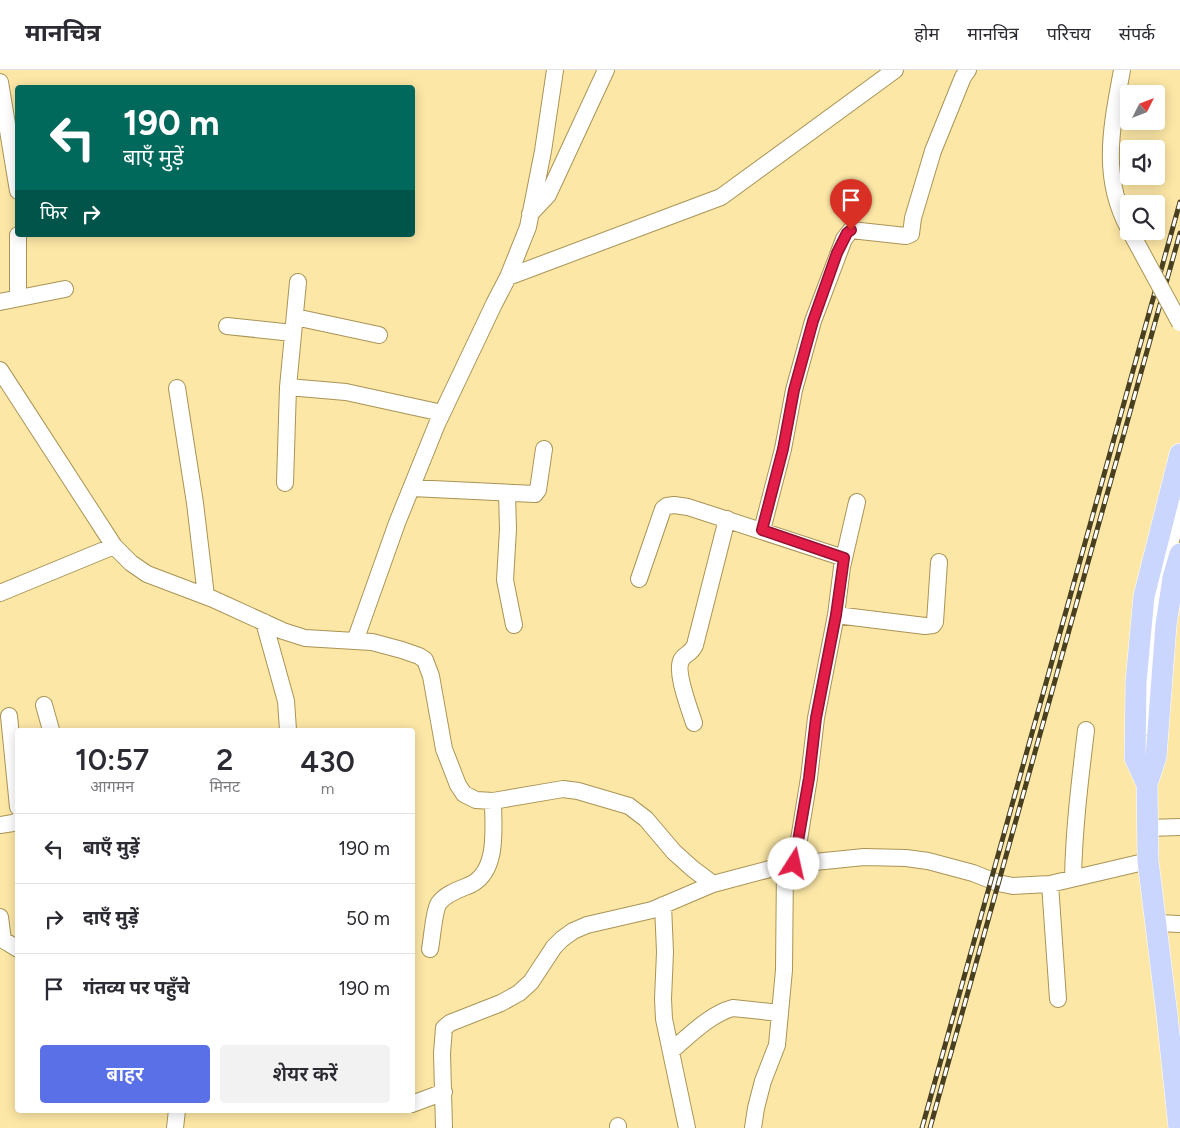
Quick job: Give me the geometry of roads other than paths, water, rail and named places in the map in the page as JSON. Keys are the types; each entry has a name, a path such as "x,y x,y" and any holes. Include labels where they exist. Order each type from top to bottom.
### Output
{"main road":[{"path":"1147,784 1135,758 1136,682 1144,596 1180,454"},
{"path":"1179,1128 1148,861 1147,784 1156,757 1166,624 1177,578 1180,554"}],"street":[{"path":"355,641 397,523 442,413 508,277 528,227 555,70"},
{"path":"530,214 548,195 606,70"},
{"path":"508,277 722,197 895,70"},
{"path":"762,530 783,449 794,390 813,321 837,253 847,233 851,230 906,236 911,234 933,151 963,77 968,70"},
{"path":"1120,206 1113,187 1110,155 1122,70"},
{"path":"0,82 15,168"},
{"path":"18,237 18,297"},
{"path":"1134,240 1180,323"},
{"path":"285,483 288,387 298,282"},
{"path":"0,302 65,289"},
{"path":"227,326 294,325 379,335"},
{"path":"0,370 114,546 131,563 147,574 206,596 283,631 305,638 372,642 419,656 425,660 431,676 444,748 458,785 464,794 476,800 493,801 562,789 578,791 629,806 646,818 674,852 693,870 714,884"},
{"path":"288,387 346,392 442,413"},
{"path":"177,388 195,503 206,596"},
{"path":"412,488 531,495 537,492 544,448"},
{"path":"507,493 508,529 505,580 514,625"},
{"path":"753,1128 763,1081 777,1045 784,970 790,864 809,778 816,718 836,615 844,558 857,502"},
{"path":"639,579 663,509 674,505 688,507 727,519 844,558"},
{"path":"1147,784 1145,756 1149,656 1154,610 1180,508"},
{"path":"694,723 680,673 680,663 682,659 690,654 695,645 727,519"},
{"path":"0,593 114,546"},
{"path":"836,615 925,626 933,625 935,622 939,562"},
{"path":"264,622 286,701 288,728"},
{"path":"44,706 50,728"},
{"path":"9,716 15,784"},
{"path":"1073,878 1077,799 1086,730"},
{"path":"430,949 437,904 484,874 490,859 493,836 493,801"},
{"path":"0,825 15,822"},
{"path":"1148,828 1180,827"},
{"path":"444,1128 442,1031 446,1025 501,1003 519,993 531,982 562,939 573,931 588,925 652,910 714,884 790,864 864,857 928,860 973,873 998,883 1013,886 1050,884 1148,861"},
{"path":"1050,884 1058,999"},
{"path":"663,906 666,952 663,999 664,1019 687,1128"},
{"path":"0,917 2,939 15,946"},
{"path":"1156,923 1180,924"},
{"path":"672,1051 694,1032 726,1010 733,1008 780,1013"},
{"path":"415,1103 444,1092"},
{"path":"175,1128 177,1113"}],"railway":[{"path":"922,1128 1180,202"},
{"path":"930,1128 1180,233"}]}
